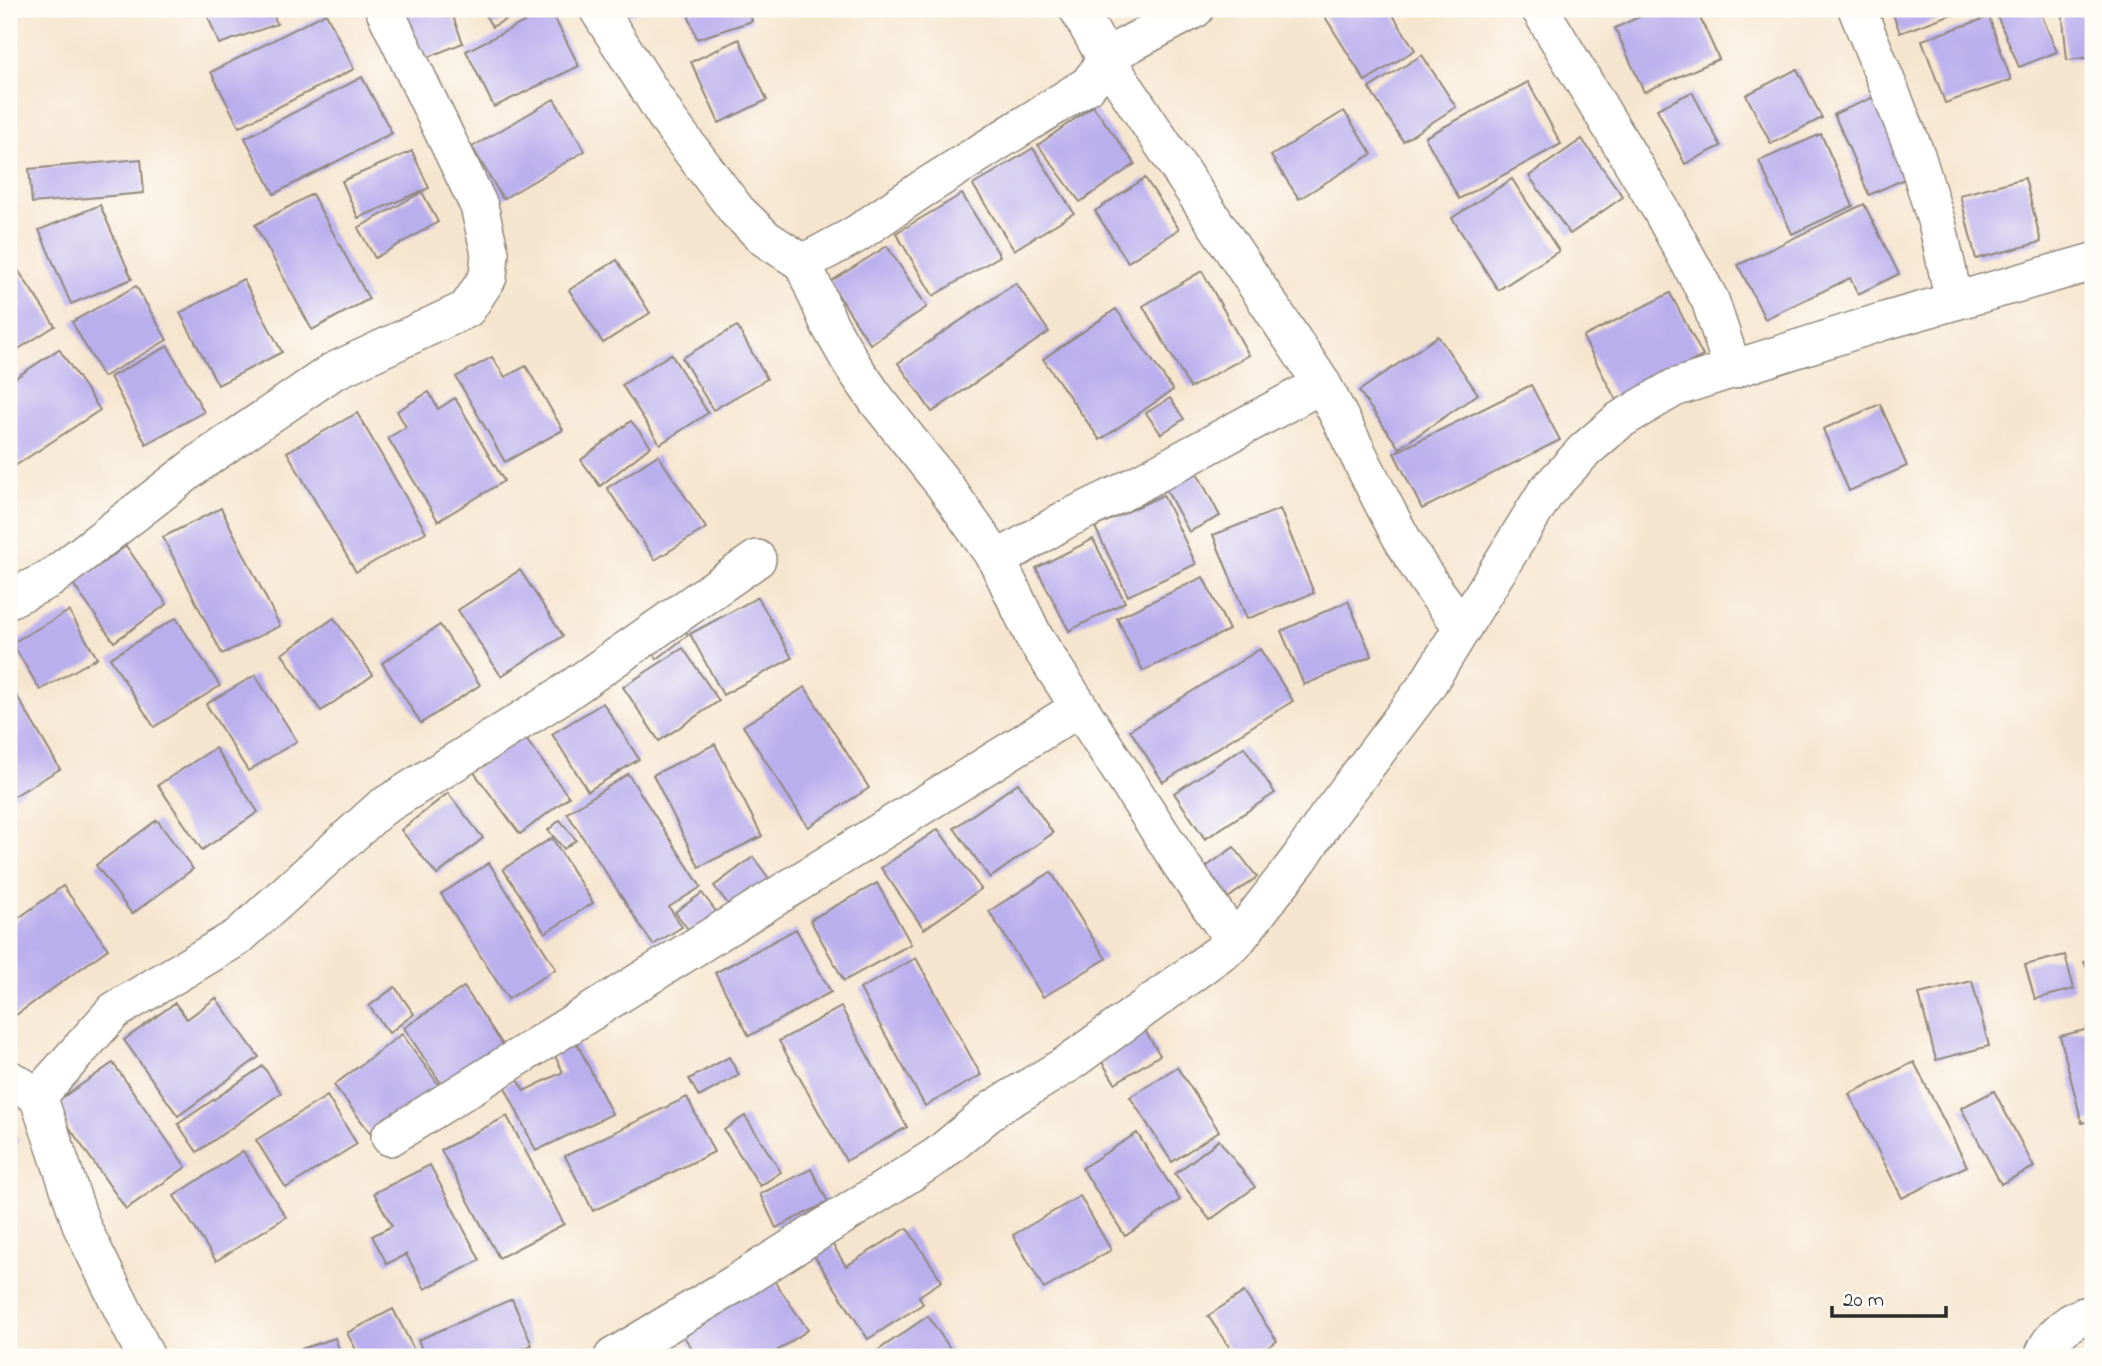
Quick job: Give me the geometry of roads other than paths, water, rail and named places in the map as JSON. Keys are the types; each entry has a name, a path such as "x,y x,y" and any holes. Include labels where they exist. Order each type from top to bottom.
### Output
{"street":[{"path":"9,599 50,579 202,461 332,372 467,309 488,277 490,253 479,206 384,9"},
{"path":"598,9 668,121 737,211 766,239 803,263 829,324 853,366 945,486 997,560 1034,637 1182,866 1235,942"},
{"path":"1078,9 1105,57 1322,384 1421,572 1442,603 1463,626"},
{"path":"803,263 855,235 921,190 1088,85 1105,57 1195,9"},
{"path":"1540,9 1654,198 1710,300 1733,370"},
{"path":"1857,9 1916,155 1938,227 1954,301"},
{"path":"613,1357 738,1282 937,1156 995,1108 1066,1065 1235,942 1427,685 1546,492 1584,451 1620,419 1674,387 1954,301 2093,262"},
{"path":"997,560 1065,520 1121,493 1322,384"},
{"path":"146,1357 82,1227 23,1087 114,1011 238,937 381,808 562,695 757,559"},
{"path":"390,1137 1079,708"},
{"path":"2043,1357 2045,1349 2062,1328 2082,1315 2093,1314"}]}
